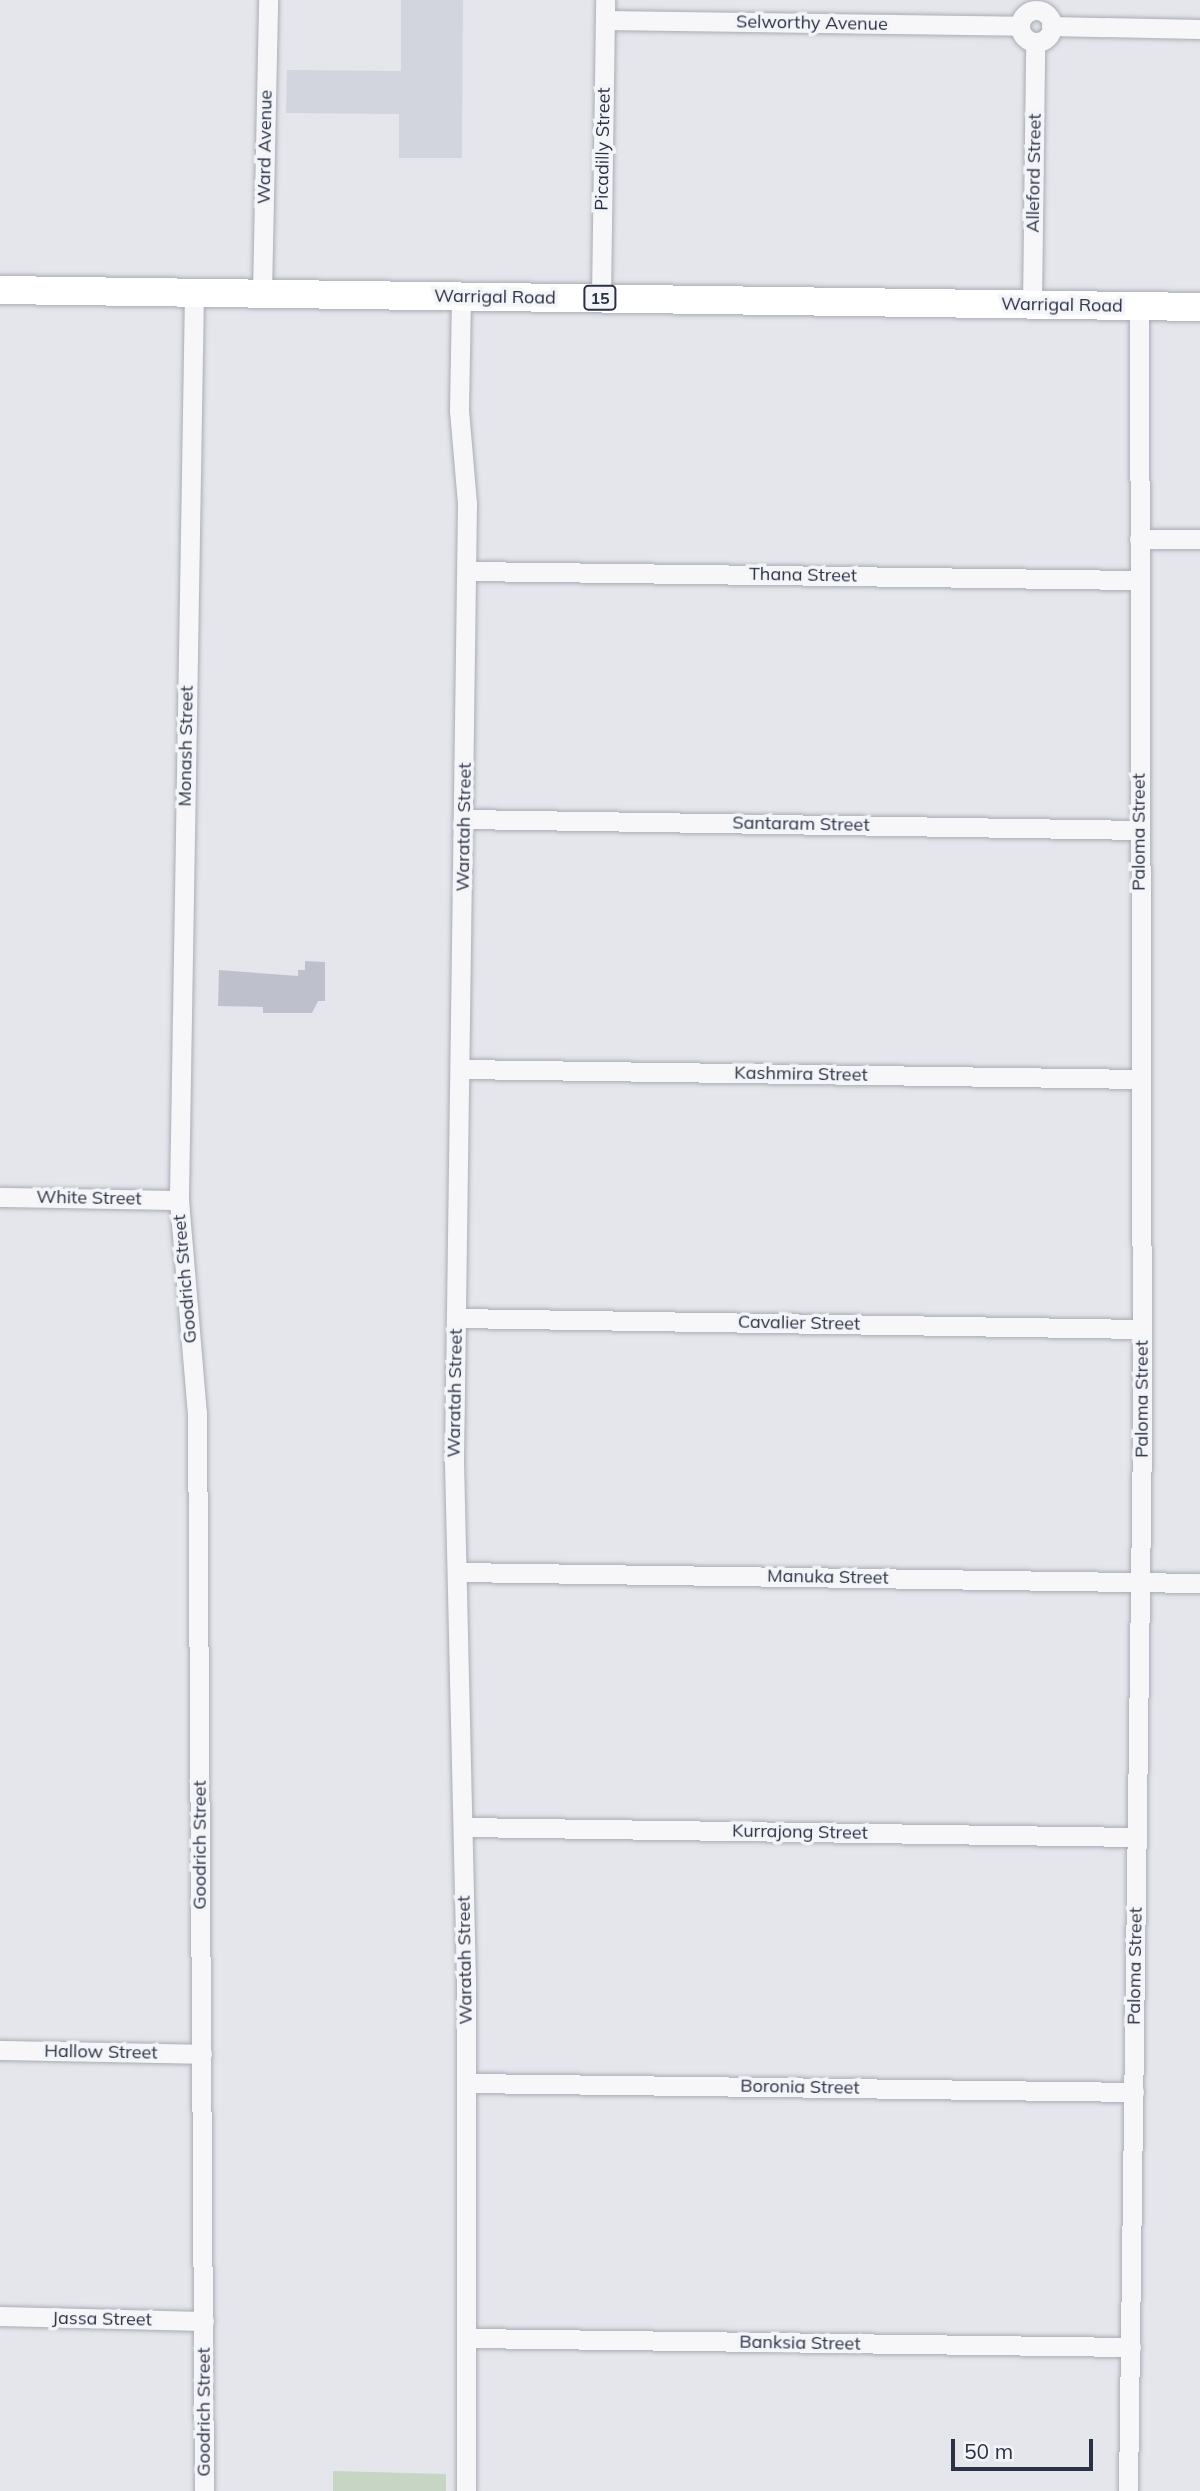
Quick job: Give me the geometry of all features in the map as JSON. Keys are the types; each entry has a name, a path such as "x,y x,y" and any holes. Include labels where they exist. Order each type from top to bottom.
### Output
{"highway":[{"name":"Warrigal Road","path":"0,290 1200,307"}],"street":[{"name":"Ward Avenue","path":"262,293 268,0"},
{"name":"Picadilly Street","path":"601,299 605,0"},
{"path":"1036,5 1045,13 1051,26 1045,39 1035,42 1026,39 1020,26 1027,13 1036,5"},
{"name":"Selworthy Avenue","path":"605,20 1020,26"},
{"path":"1051,26 1200,29"},
{"name":"Alleford Street","path":"1032,305 1035,42"},
{"name":"Monash Street","path":"179,1200 194,292"},
{"name":"Waratah Street","path":"461,296 459,410 467,504 467,570 456,1318 457,1572 467,2083 466,2491"},
{"name":"Paloma Street","path":"1128,2491 1142,1329 1139,306"},
{"path":"1139,538 1200,539"},
{"name":"Thana Street","path":"467,570 1139,580"},
{"name":"Santaram Street","path":"464,819 1139,830"},
{"name":"Kashmira Street","path":"460,1069 1141,1079"},
{"name":"White Street","path":"0,1197 179,1200"},
{"name":"Goodrich Street","path":"179,1200 197,1413 204,2491"},
{"name":"Cavalier Street","path":"456,1318 1142,1329"},
{"name":"Manuka Street","path":"457,1572 1200,1583"},
{"name":"Kurrajong Street","path":"463,1827 1137,1837"},
{"name":"Hallow Street","path":"0,2050 202,2054"},
{"name":"Boronia Street","path":"467,2083 1134,2092"},
{"name":"Jassa Street","path":"0,2316 204,2321"},
{"name":"Banksia Street","path":"468,2338 1131,2347"}],"shaded area":[{"path":"401,0 463,0 462,158 399,158 399,114 286,113 287,70 401,71"}],"green space":[{"path":"333,2471 446,2474 446,2491 333,2491"}],"building":[{"path":"305,961 325,962 325,1001 318,1001 312,1013 263,1013 263,1007 218,1006 219,970 298,976 298,970 305,970"}]}
